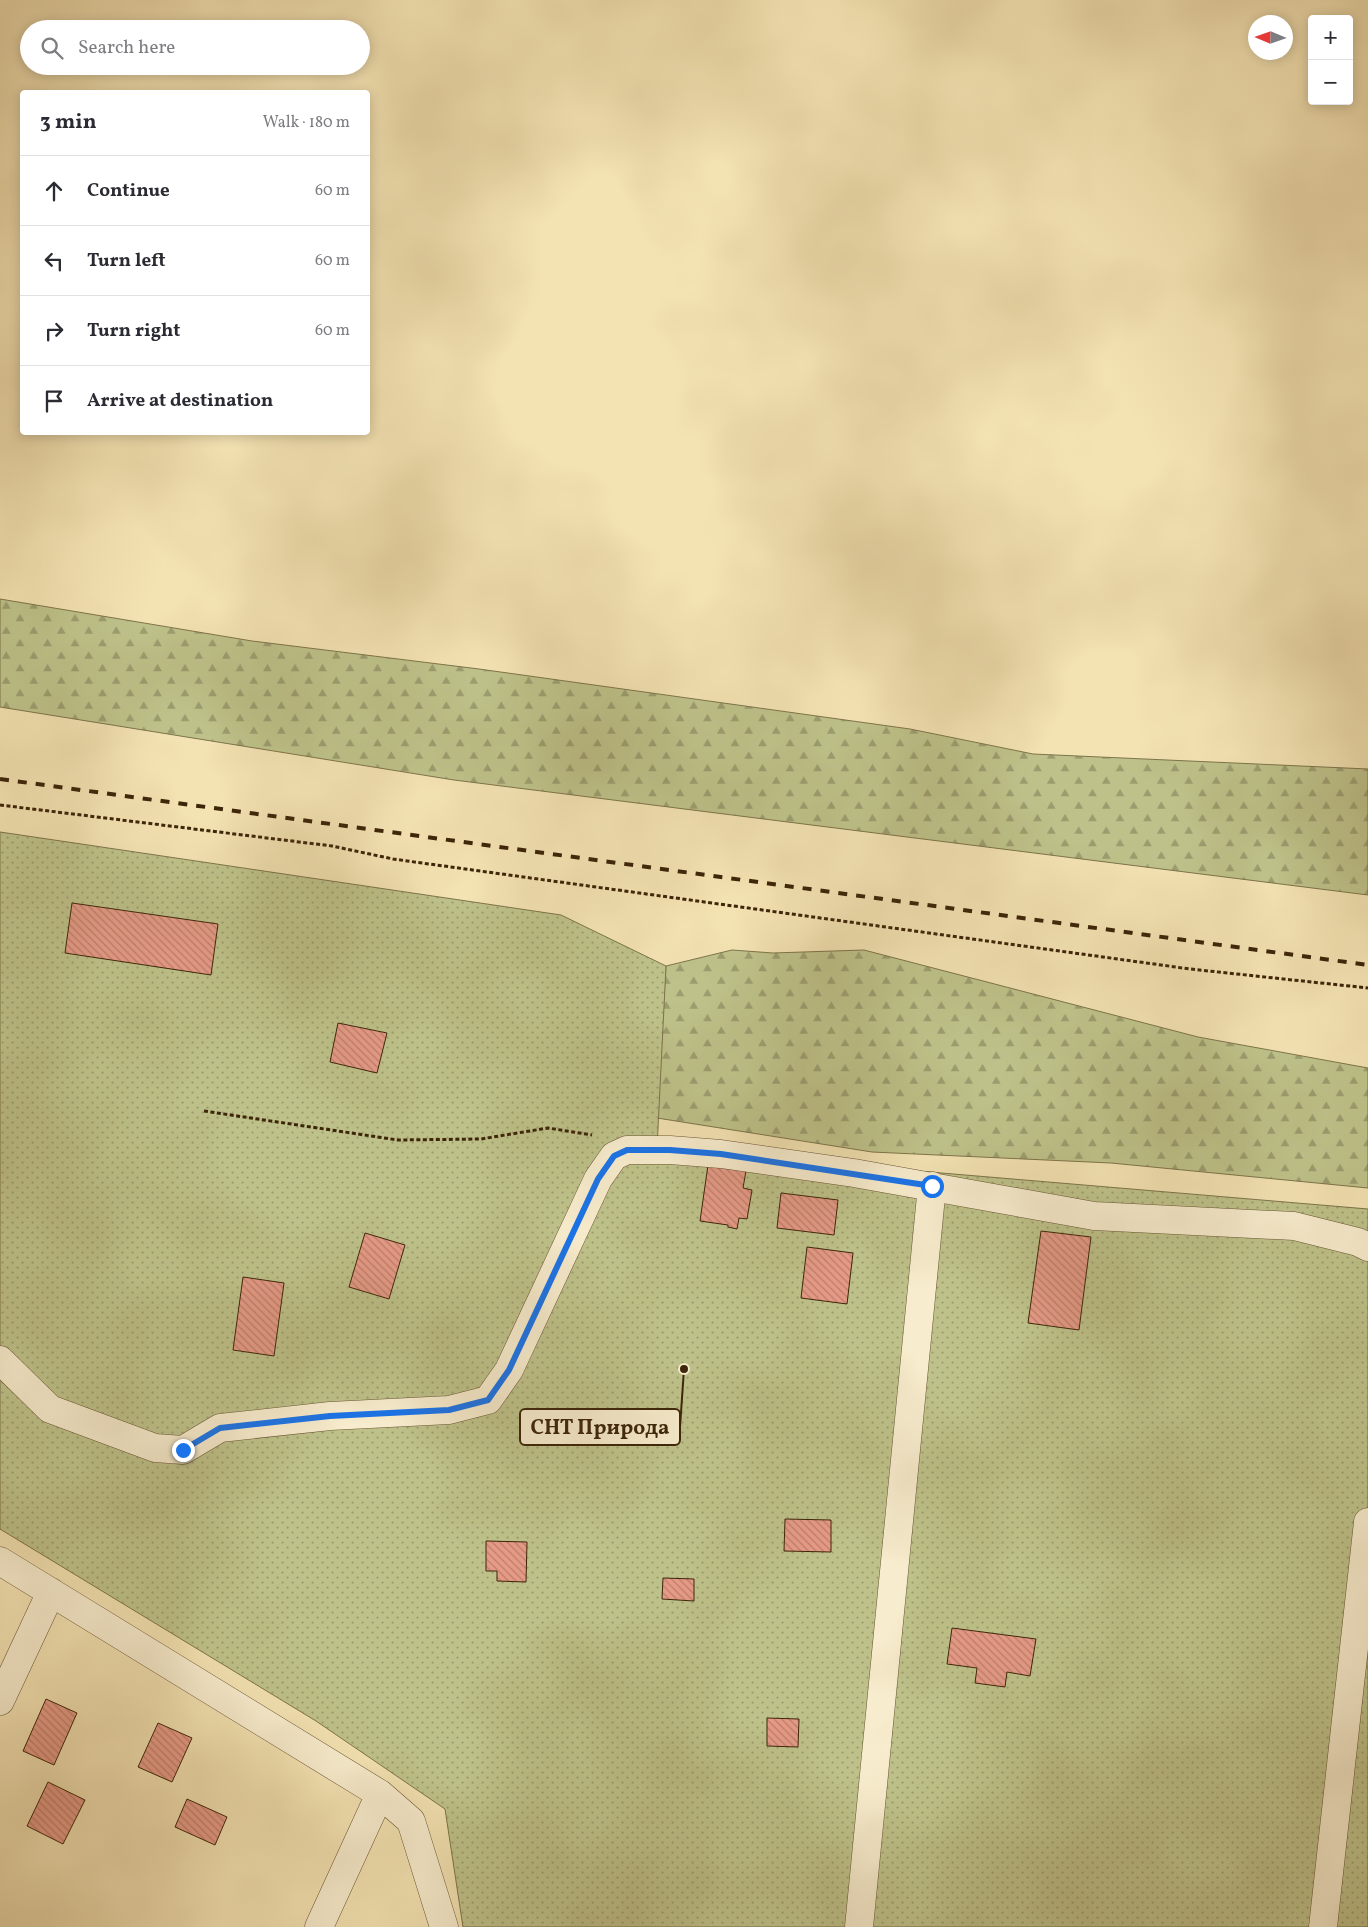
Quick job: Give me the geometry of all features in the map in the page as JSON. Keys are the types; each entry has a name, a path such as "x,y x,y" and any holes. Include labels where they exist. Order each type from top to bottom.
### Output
{"street":[{"path":"0,1360 50,1410 155,1448 183,1450 220,1428 330,1416 449,1410 488,1400 509,1370 598,1179 614,1156 627,1150 670,1150 721,1154 932,1186 1094,1216 1294,1226 1358,1242 1368,1248"},
{"path":"859,1927 932,1186"},
{"path":"1322,1927 1368,1522"},
{"path":"0,1561 380,1794 411,1821 444,1927"},
{"path":"0,1701 50,1592"},
{"path":"319,1927 380,1794"}],"path":[{"path":"0,805 332,846 393,858 1190,969 1368,988"},
{"path":"204,1112 398,1140 481,1139 548,1128 592,1135 627,1150"}],"green space":[{"path":"0,599 252,641 479,669 910,729 1033,754 1368,769 1368,895 454,780 0,707"},
{"path":"0,832 561,915 666,966 657,1149 1368,1209 1368,1927 463,1927 445,1809 316,1721 0,1529"},
{"path":"732,950 773,953 864,950 1198,1037 1368,1068 1368,1188 1111,1163 872,1152 657,1118 666,966"}],"building":[{"path":"72,903 218,924 211,975 65,953"},
{"path":"338,1023 387,1033 377,1073 330,1062"},
{"path":"708,1165 746,1171 743,1188 752,1190 747,1219 739,1218 737,1229 728,1227 728,1225 700,1221"},
{"path":"781,1193 838,1200 834,1235 777,1228"},
{"path":"1041,1231 1091,1237 1079,1330 1028,1323"},
{"path":"365,1233 405,1245 389,1299 349,1287"},
{"path":"807,1247 853,1253 847,1304 801,1298"},
{"path":"243,1277 284,1283 274,1356 233,1350"},
{"path":"785,1519 831,1520 831,1552 784,1551"},
{"path":"486,1541 527,1542 526,1582 497,1581 497,1571 486,1571"},
{"path":"663,1578 694,1579 694,1601 662,1599"},
{"path":"952,1628 1036,1639 1030,1676 1007,1672 1005,1687 975,1683 977,1668 947,1664"},
{"path":"46,1699 77,1713 54,1765 23,1751"},
{"path":"767,1718 799,1719 798,1747 767,1746"},
{"path":"158,1723 192,1738 172,1782 138,1767"},
{"path":"48,1782 85,1800 63,1844 27,1826"},
{"path":"187,1799 227,1817 215,1845 175,1827"}],"railway":[{"path":"0,779 1368,965"}],"place":[{"name":"СНТ Природа","path":"684,1369"}],"route":[{"path":"183,1450 220,1428 330,1416 449,1410 488,1400 509,1370 598,1179 614,1156 627,1150 670,1150 721,1154 932,1186"}]}
